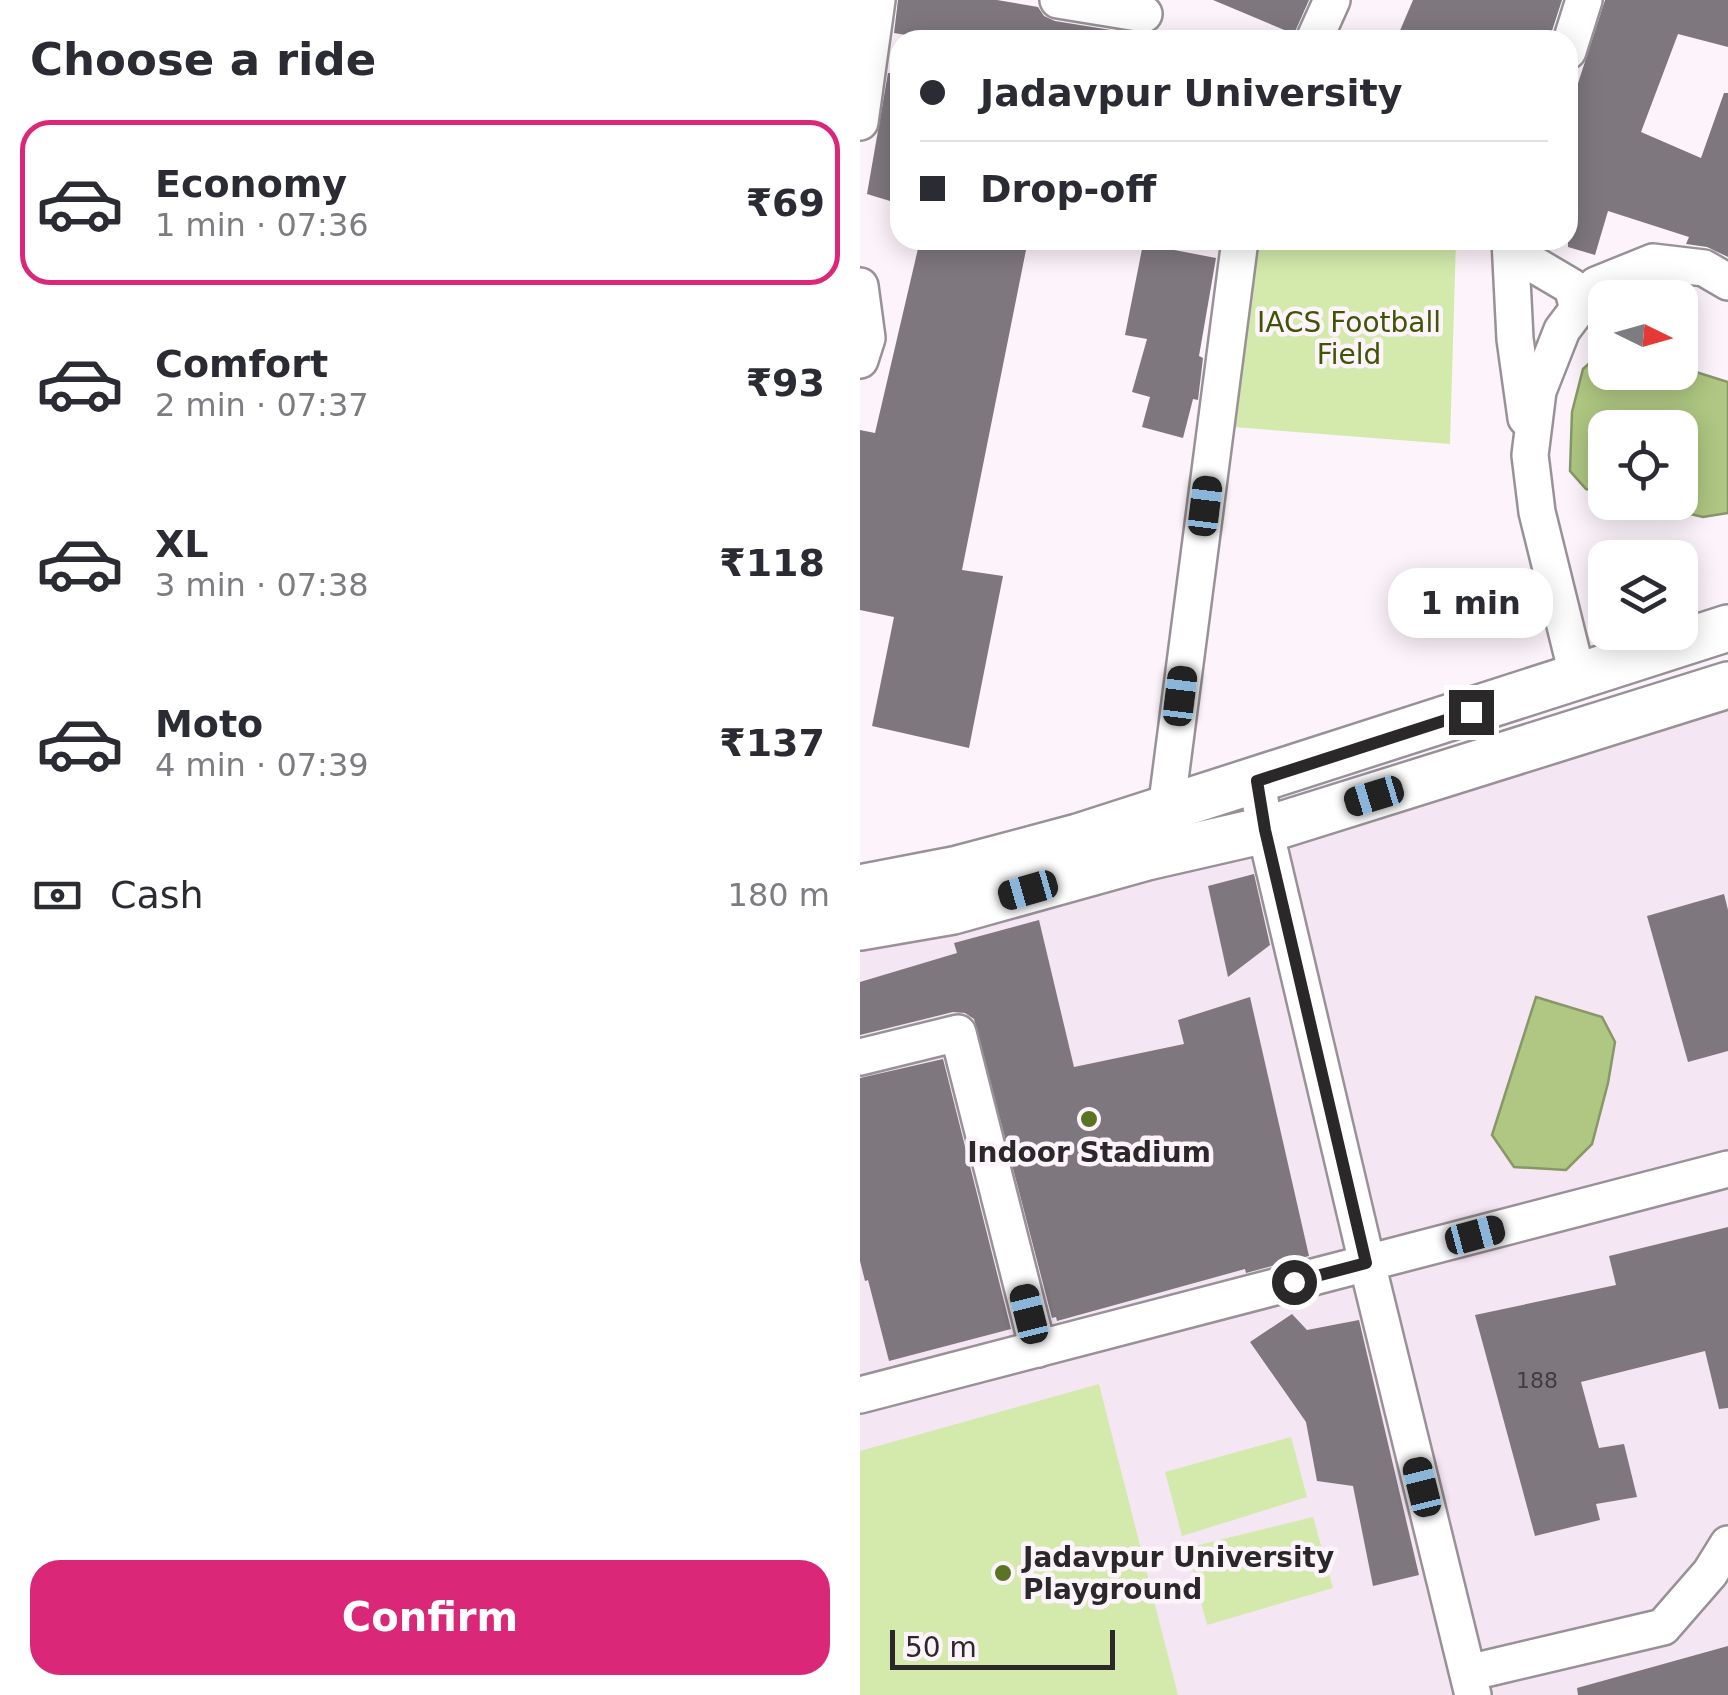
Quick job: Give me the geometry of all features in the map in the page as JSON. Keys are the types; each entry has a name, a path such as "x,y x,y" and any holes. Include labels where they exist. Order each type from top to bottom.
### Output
{"main road":[{"path":"860,888 973,849 1166,810 1728,628"},
{"path":"860,927 953,910 1265,830 1728,686"}],"street":[{"path":"860,122 877,0"},
{"path":"1058,0 1144,14"},
{"path":"1318,30 1332,0"},
{"path":"1575,30 1584,0"},
{"path":"1166,810 1239,250"},
{"path":"1511,250 1515,339 1538,512 1578,678"},
{"path":"1517,250 1572,287 1578,309"},
{"path":"1530,455 1538,390 1562,330 1596,286 1653,262 1704,268 1728,282"},
{"path":"860,286 866,338 860,360"},
{"path":"1257,781 1265,830 1366,1263 1471,1684 1663,1627 1710,1572 1728,1544"},
{"path":"860,1057 958,1033 1038,1348"},
{"path":"860,1395 1728,1170"}],"shaded area":[{"path":"1588,364 1588,390 1698,390 1698,373 1728,382 1728,513 1698,516 1698,410 1588,410 1586,489 1570,471 1572,412 1583,369"},
{"path":"1728,686 1728,1695 860,1695 860,922"},
{"path":"1536,997 1602,1017 1615,1042 1592,1144 1566,1170 1514,1167 1492,1135"}],"green space":[{"name":"IACS Football Field","path":"1245,250 1456,250 1450,444 1220,426"},
{"name":"Jadavpur University Playground","path":"1099,1384 1178,1695 860,1695 860,1451"},
{"path":"1291,1437 1307,1497 1182,1536 1165,1472"},
{"path":"1313,1517 1333,1588 1207,1625 1187,1548"}],"building":[{"path":"898,0 997,0 1038,7 1044,16 1055,21 1111,30 894,30"},
{"path":"1213,0 1309,0 1296,30 1284,30"},
{"path":"1413,0 1562,0 1552,30 1400,30"},
{"path":"1605,0 1728,0 1728,47 1678,34 1641,132 1701,158 1724,93 1728,93 1728,257 1707,247 1686,244 1689,237 1608,211 1595,255 1578,250 1578,83"},
{"path":"888,73 890,73 890,201 867,194"},
{"path":"918,250 1026,250 962,570 1003,576 969,748 872,726 894,617 860,610 860,430 875,433"},
{"path":"1142,250 1174,250 1216,258 1199,356 1203,358 1198,400 1193,399 1183,438 1142,427 1150,397 1132,392 1147,339 1125,335"},
{"path":"1254,874 1270,945 1228,977 1208,886"},
{"path":"1724,894 1728,910 1728,1051 1688,1062 1647,916"},
{"name":"Indoor Stadium","path":"1039,920 1074,1067 1184,1044 1178,1020 1250,997 1309,1256 1246,1273 1245,1269 1057,1321 1052,1318 974,1019 953,1012 860,1035 860,982 957,953 954,943"},
{"path":"943,1059 1011,1329 889,1361 860,1261 860,1078"},
{"path":"1728,1227 1728,1408 1719,1409 1705,1351 1581,1382 1599,1448 1624,1444 1637,1497 1596,1504 1600,1520 1535,1536 1475,1315 1616,1285 1609,1256"},
{"path":"1292,1314 1307,1330 1359,1320 1419,1575 1373,1586 1353,1486 1317,1481 1306,1422 1250,1342"},
{"path":"1728,1646 1728,1695 1578,1695 1577,1688"}],"place":[{"name":"Indoor Stadium","path":"1089,1119"},
{"name":"Jadavpur University Playground","path":"1003,1573"}],"route":[{"path":"1294,1282 1366,1263 1265,830 1257,781 1471,712"}]}
